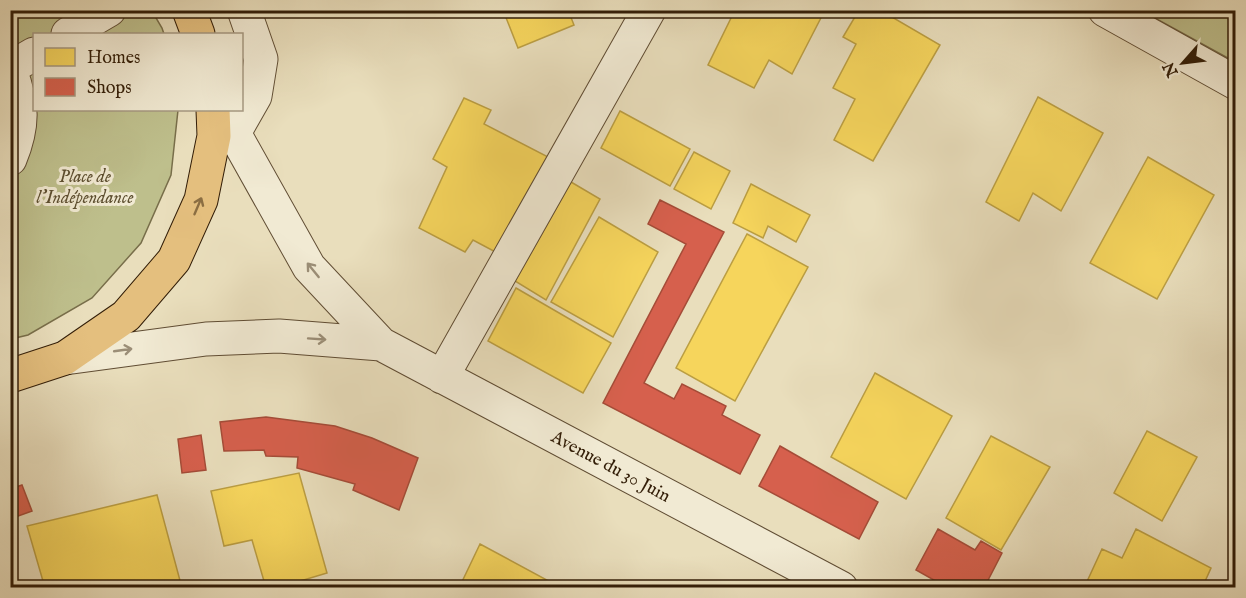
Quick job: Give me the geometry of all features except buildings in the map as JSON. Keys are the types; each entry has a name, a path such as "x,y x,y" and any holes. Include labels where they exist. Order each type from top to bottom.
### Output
{"highway":[{"path":"189,10 198,33"},
{"path":"10,376 65,358 126,316 174,260 201,200 214,136 224,117"}],"street":[{"path":"70,33 109,10"},
{"path":"243,104 255,96 261,59 244,10"},
{"path":"442,377 649,10"},
{"path":"1105,10 1236,83"},
{"path":"10,159 18,141 22,116 19,92 10,69 33,55"},
{"path":"224,117 309,267 381,344"},
{"path":"65,358 206,339 279,336 381,344"},
{"name":"Avenue du 30 Juin","path":"381,344 841,588"}],"green space":[{"name":"Place de l'Indépendance","path":"10,11 152,11 164,33 33,33 33,111 178,111 171,175 141,243 92,298 28,335 11,339"},
{"path":"1142,11 1235,11 1235,62"}]}
